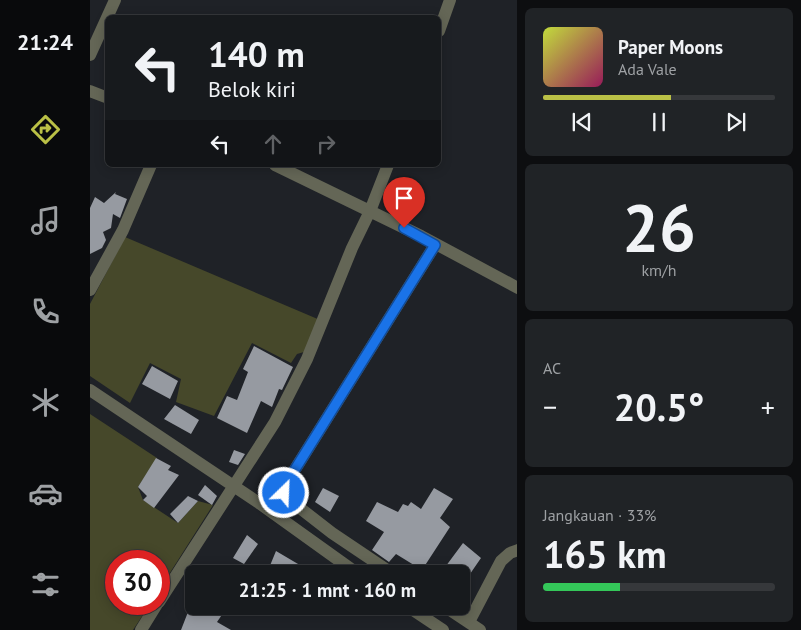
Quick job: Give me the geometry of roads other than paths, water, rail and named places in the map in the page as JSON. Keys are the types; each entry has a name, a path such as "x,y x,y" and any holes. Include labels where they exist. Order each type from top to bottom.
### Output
{"street":[{"path":"108,15 115,0"},
{"path":"441,25 450,0"},
{"path":"90,55 105,22"},
{"path":"90,91 105,97"},
{"path":"90,290 123,230 150,167"},
{"path":"279,167 421,236 517,288"},
{"path":"170,584 275,422 303,367 387,167"},
{"path":"375,565 287,498 284,487 435,245"},
{"path":"90,390 233,486 345,565"},
{"path":"469,622 501,561 517,550"},
{"path":"140,630 150,615"},
{"path":"420,615 443,630"},
{"path":"458,615 480,630"}]}
